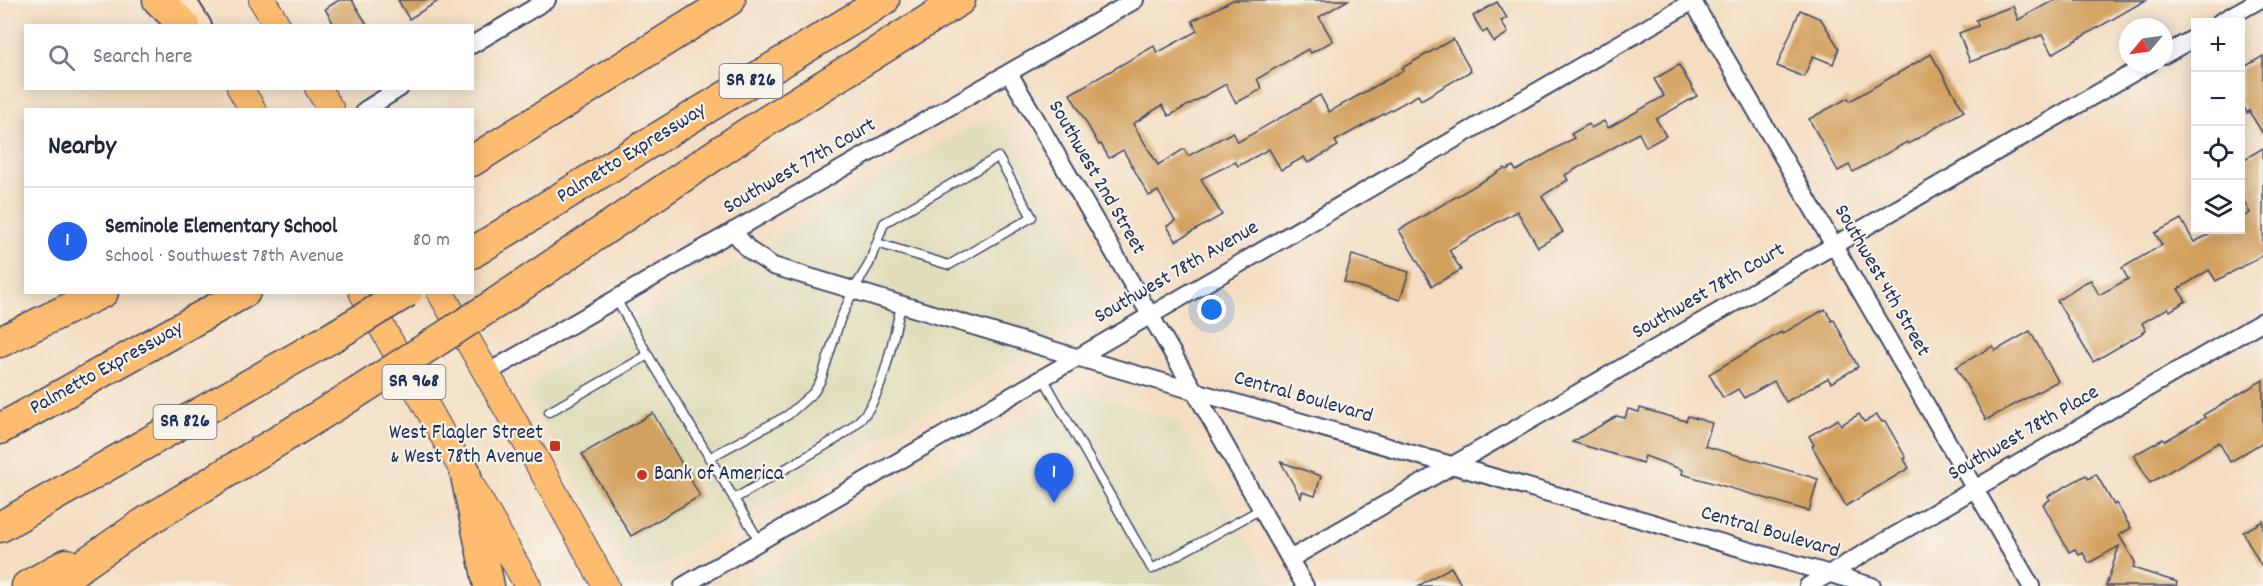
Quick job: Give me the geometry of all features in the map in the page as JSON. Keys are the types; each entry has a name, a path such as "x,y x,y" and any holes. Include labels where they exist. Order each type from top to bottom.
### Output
{"highway":[{"path":"158,0 183,24"},
{"path":"474,160 730,0"},
{"name":"Palmetto Expressway","path":"474,252 884,0"},
{"path":"52,586 144,523 358,392 496,303 835,76 960,0"},
{"path":"474,147 503,143"},
{"path":"0,322 30,310 98,294"},
{"path":"0,342 100,294"},
{"name":"Palmetto Expressway","path":"0,429 241,294"},
{"name":"SR 826","path":"0,527 404,294"},
{"path":"465,471 489,586"},
{"path":"27,586 144,523"}],"main road":[{"path":"184,0 199,24"},
{"path":"262,0 277,24"},
{"path":"241,90 252,108"},
{"path":"319,90 330,108"},
{"name":"SR 968","path":"363,294 528,586"},
{"path":"441,294 606,586"}],"street":[{"path":"474,44 547,0"},
{"name":"Southwest 77th Court","path":"487,373 1135,0"},
{"name":"Southwest 4th Street","path":"1693,0 2031,586"},
{"name":"Southwest 78th Avenue","path":"683,586 1693,0"},
{"path":"2227,18 2259,0"},
{"path":"2173,50 2191,40"},
{"name":"Southwest 78th Court","path":"1290,559 2134,72"},
{"name":"Southwest 2nd Street","path":"1009,73 1194,390 1305,586"},
{"path":"368,108 397,90"},
{"name":"Central Boulevard","path":"733,231 748,250 773,266 1076,357 1872,586"},
{"name":"Southwest 78th Place","path":"1808,586 2263,321"}],"lane":[{"path":"709,459 788,415 814,392 821,380 840,320 854,289 869,264 884,223 998,157 1032,217 949,265 877,243"},
{"path":"616,299 760,543"},
{"path":"734,499 838,438 851,429 867,412 878,393 902,303"},
{"path":"549,412 648,355"},
{"path":"1042,376 1152,569 1261,509"}],"shaded area":[{"path":"996,120 1009,133 1103,295 1098,312 655,569 636,570 625,563 530,401 533,385 539,377 975,124"},
{"path":"1077,391 1177,421 1273,586 741,586"}],"building":[{"path":"339,0 352,0 367,24 334,24 325,9"},
{"path":"398,0 440,0 409,19"},
{"path":"1233,0 1348,0 1319,17 1333,41 1311,53 1308,49 1257,79 1262,89 1236,103 1226,84 1169,116 1162,105 1133,124 1158,165 1184,149 1188,156 1233,132 1238,142 1320,95 1329,112 1404,70 1402,68 1453,39 1471,71 1421,100 1418,95 1335,141 1338,146 1308,163 1304,157 1281,170 1269,149 1238,166 1235,162 1201,179 1222,215 1176,241 1167,226 1175,221 1158,191 1149,196 1123,150 1109,158 1070,94 1154,46 1157,53 1197,31 1192,21"},
{"path":"2054,0 2146,0 2052,54 2042,35 1970,62 1959,33 1978,26 1976,20 2013,6 2018,20"},
{"path":"1497,2 1507,18 1501,21 1508,33 1494,42 1487,30 1483,33 1473,16"},
{"path":"1800,10 1821,19 1839,48 1833,64 1813,56 1804,77 1777,66"},
{"path":"1931,54 1964,111 1908,144 1907,142 1853,172 1849,165 1838,171 1809,119 1848,98 1850,101"},
{"path":"2263,56 2263,134 2249,111 2247,113 2245,109 2245,67"},
{"path":"1679,65 1697,96 1656,119 1666,136 1646,147 1639,133 1565,175 1568,180 1542,196 1563,232 1538,247 1517,211 1449,250 1461,270 1432,286 1399,230 1505,168 1506,170 1513,166 1516,171 1574,138 1571,134 1589,124 1591,128 1604,121 1608,128 1664,96 1654,79"},
{"path":"2263,148 2263,255 2216,281 2209,270 2178,289 2186,301 2142,323 2146,331 2093,362 2057,301 2091,280 2099,295 2128,279 2122,268 2162,245 2155,233 2181,219 2194,242 2210,234 2245,234 2245,216 2250,213 2245,204 2245,159"},
{"path":"1352,255 1409,272 1400,300 1344,282"},
{"path":"1825,309 1832,321 1834,320 1858,367 1831,383 1828,378 1786,402 1774,381 1744,398 1738,389 1723,398 1709,374"},
{"path":"2030,331 2058,381 1986,420 1956,367 1993,346 1995,351"},
{"path":"2263,380 2263,442 2230,462 2219,442 2150,483 2134,455 2163,439 2165,441 2205,418 2203,415"},
{"path":"1640,408 1686,421 1688,416 1712,423 1705,446 1818,479 1809,511 1682,474 1683,470 1645,456 1643,463 1572,442 1617,416 1625,418 1628,409 1639,412"},
{"name":"Bank of America","path":"653,413 700,496 631,536 582,454"},
{"path":"1859,414 1864,422 1877,415 1882,422 1885,421 1906,458 1904,459 1909,468 1846,506 1812,446 1814,445 1809,436 1838,419 1841,425"},
{"path":"1281,462 1321,476 1315,496 1302,492 1301,498"},
{"path":"2096,474 2131,528 2119,535 2135,562 2133,568 2177,582 2176,586 2106,586 2119,546 2089,563 2083,553 2079,555 2075,549 2069,552 2043,504 2050,500 2048,496 2086,475 2088,479"},
{"path":"2263,521 2263,569 2243,532"},
{"path":"1451,567 1462,586 1418,586"}],"place":[{"name":"West Flagler Street & West 78th Avenue","path":"555,446"},
{"name":"Bank of America","path":"642,475"},
{"name":"Seminole Elementary School","path":"1054,503"}]}
